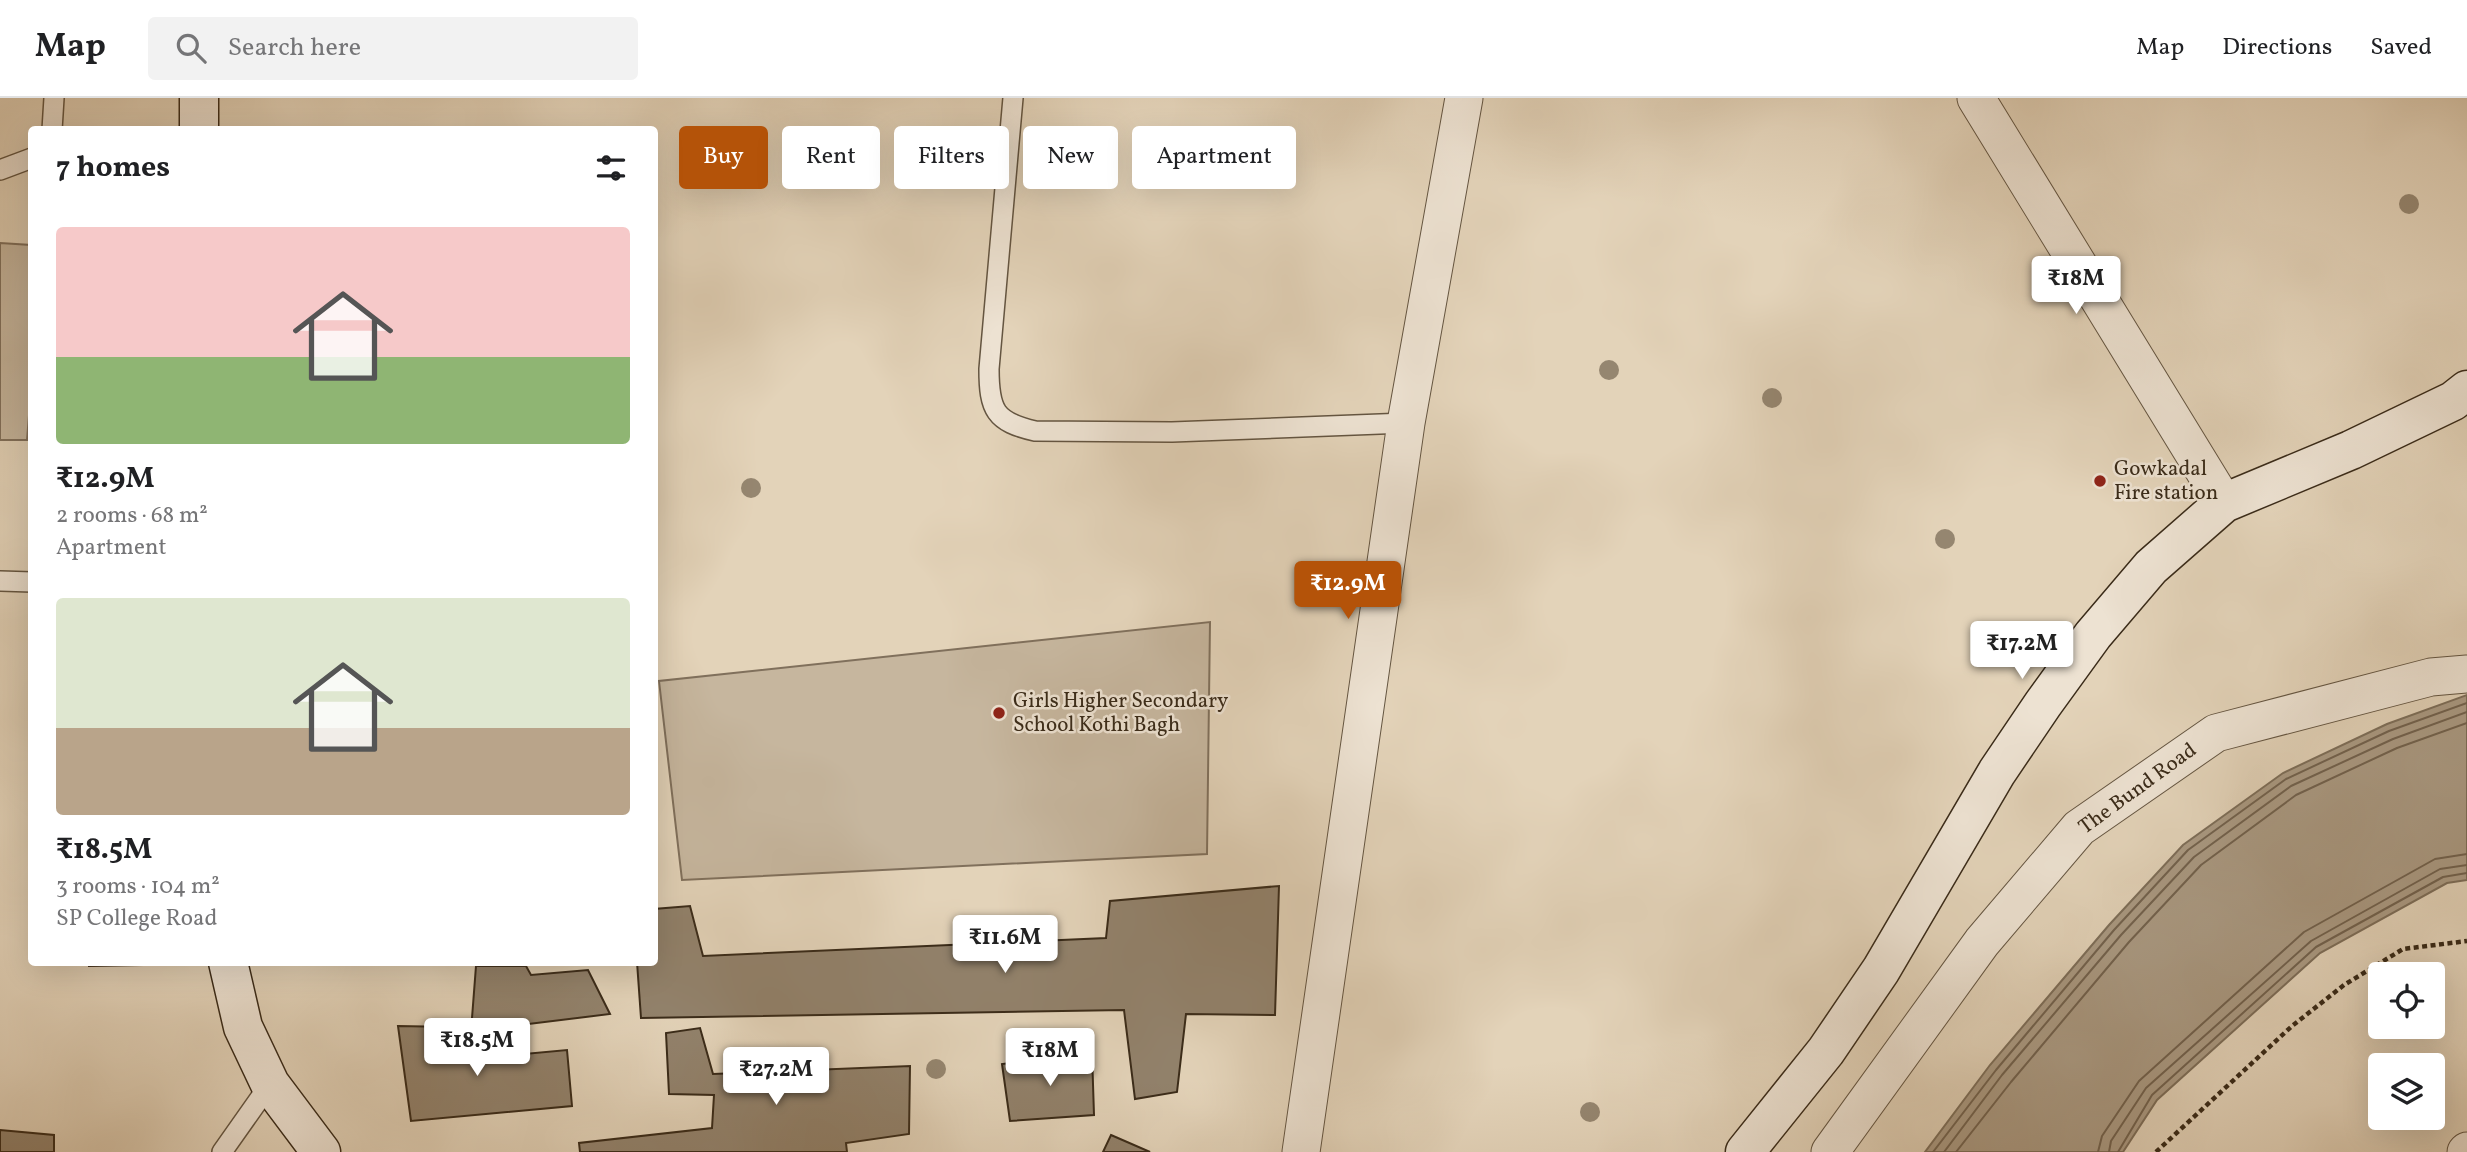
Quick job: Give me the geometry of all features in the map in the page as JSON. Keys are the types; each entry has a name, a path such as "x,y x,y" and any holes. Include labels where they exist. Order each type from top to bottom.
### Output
{"street":[{"path":"199,98 199,126"},
{"path":"1301,1152 1406,423 1464,98"},
{"path":"1976,98 2224,503"},
{"path":"1745,1152 1826,1051 1881,970 1997,772 2093,635 2151,567 2224,503 2351,450 2453,401 2467,390"},
{"name":"The Bund Road","path":"1830,1152 1982,942 2079,828 2216,733 2431,677 2467,674"},
{"path":"229,966 243,1027 270,1084 321,1152"}],"lane":[{"path":"52,126 54,98"},
{"path":"1013,98 989,369 989,390 999,417 1014,426 1035,431 1172,432 1406,423"},
{"path":"0,170 28,160"},
{"path":"0,582 28,582"},
{"path":"222,1152 270,1084"}],"path":[{"path":"2156,1152 2292,1026 2344,985 2403,949 2467,941"}],"shaded area":[{"path":"0,243 28,245 27,440 0,440"},
{"path":"1210,622 1207,854 682,880 659,681"}],"water":[{"path":"2467,695 2467,880 2447,883 2320,953 2157,1100 2123,1152 1925,1152 1990,1065 2109,925 2183,845 2283,773 2387,724"}],"building":[{"path":"1279,886 1275,1015 1186,1014 1177,1092 1135,1099 1124,1010 641,1018 637,966 658,966 658,909 690,906 703,956 1106,938 1110,901"},
{"path":"476,966 526,966 531,975 588,970 610,1014 471,1031"},
{"path":"398,1026 451,1027 459,1060 567,1050 572,1106 411,1121"},
{"path":"700,1028 713,1074 910,1066 909,1134 846,1143 847,1152 580,1152 579,1143 712,1128 714,1095 669,1094 666,1033"},
{"path":"1092,1053 1094,1115 1010,1121 1002,1064"},
{"path":"0,1130 54,1135 54,1152 0,1152"},
{"path":"1111,1135 1150,1152 1103,1152"}],"place":[{"name":"Gowkadal Fire station","path":"2100,481"},
{"name":"Girls Higher Secondary School Kothi Bagh","path":"999,713"}]}
